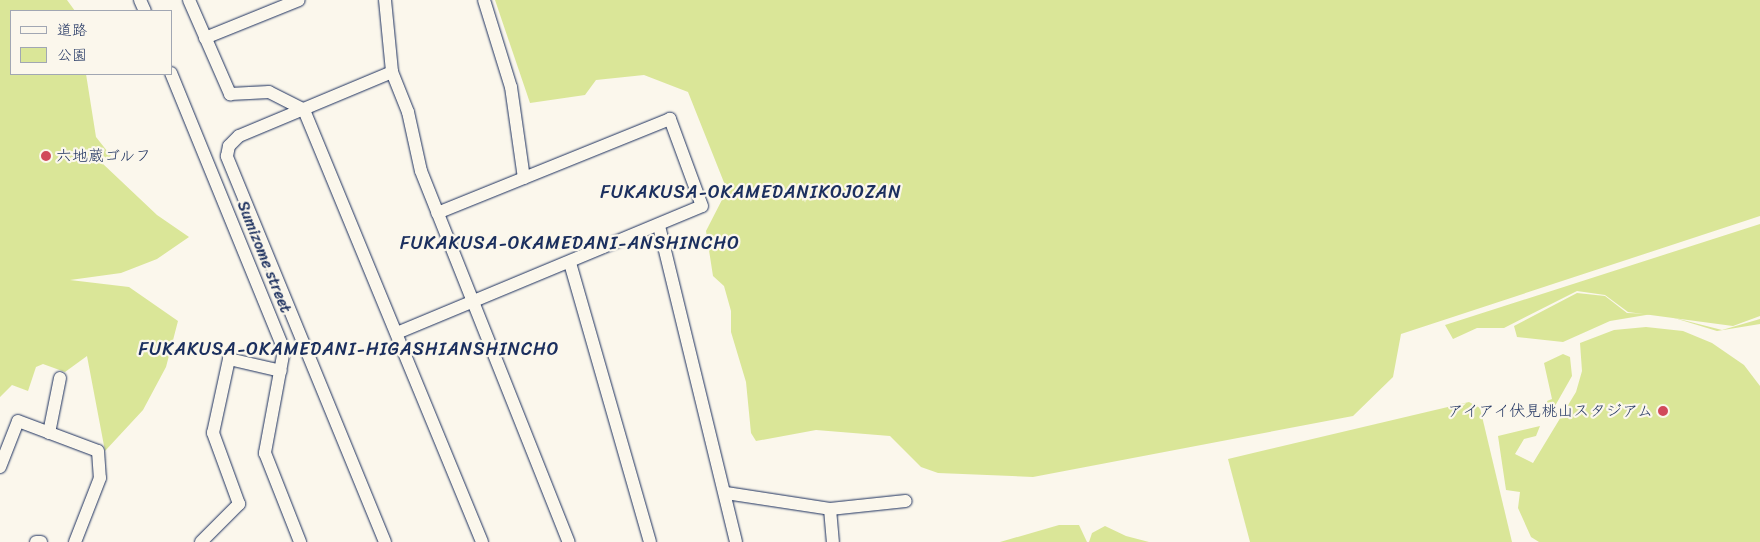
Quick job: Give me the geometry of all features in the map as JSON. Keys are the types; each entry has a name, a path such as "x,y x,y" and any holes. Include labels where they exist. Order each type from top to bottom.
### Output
{"street":[{"path":"189,0 230,94 269,92 304,110 482,542"},
{"path":"205,38 299,0"},
{"path":"385,0 392,72 437,213 569,542"},
{"path":"484,0 511,86 524,178"},
{"path":"386,542 227,156 229,146 239,136 392,72"},
{"name":"Sumizome street","path":"172,75 280,340 281,370 265,453 300,542"},
{"path":"397,333 474,304 702,206 670,119 437,213"},
{"path":"659,226 726,493 736,542"},
{"path":"570,263 650,542"},
{"path":"201,542 239,504 213,433 230,359 281,370"},
{"path":"49,433 60,378"},
{"path":"0,467 18,421 98,451 100,478 75,542"},
{"path":"726,493 830,509 906,501"},
{"path":"830,509 833,542"},
{"path":"36,542 41,542"}],"green space":[{"path":"0,0 67,0 74,10 10,10 10,75 86,75 96,137 111,156 102,163 157,215 189,237 157,259 121,273 70,280 129,287 178,321 166,367 143,410 105,451 87,356 65,372 43,364 36,367 28,391 12,385 0,397"},
{"path":"495,0 1760,0 1760,216 1401,334 1393,377 1353,416 1033,477 938,473 921,467 890,436 816,430 756,441 751,433 746,382 731,332 731,311 724,286 713,276 706,231 727,190 688,92 644,75 596,80 585,95 530,103"},
{"path":"1760,224 1760,316 1733,326 1628,312 1605,295 1577,291 1504,328 1477,328 1453,339 1445,325"},
{"path":"1577,293 1605,296 1627,313 1652,314 1610,321 1563,342 1517,337 1514,326"},
{"path":"1671,317 1722,330 1760,319 1760,324 1717,331"},
{"name":"アイアイ伏見桃山スタジアム","path":"1646,327 1683,331 1712,343 1744,365 1760,386 1760,542 1539,542 1531,537 1518,508 1520,492 1506,490 1498,436 1540,426 1536,436 1524,439 1515,454 1533,463 1576,392 1582,371 1580,343 1614,330"},
{"path":"1563,354 1570,357 1572,376 1551,413 1547,401 1552,399 1544,363"},
{"path":"1469,402 1480,408 1512,542 1250,542 1228,459"},
{"path":"1059,525 1079,525 1087,542 1000,542"},
{"path":"1105,526 1126,536 1149,542 1089,542 1092,533"}],"place":[{"name":"六地蔵ゴルフ","path":"46,156"},
{"name":"アイアイ伏見桃山スタジアム","path":"1663,411"}],"district":[{"name":"FUKAKUSA-OKAMEDANIKOJOZAN","path":"751,192"},
{"name":"FUKAKUSA-OKAMEDANI-ANSHINCHO","path":"570,243"},
{"name":"FUKAKUSA-OKAMEDANI-HIGASHIANSHINCHO","path":"349,349"}]}
